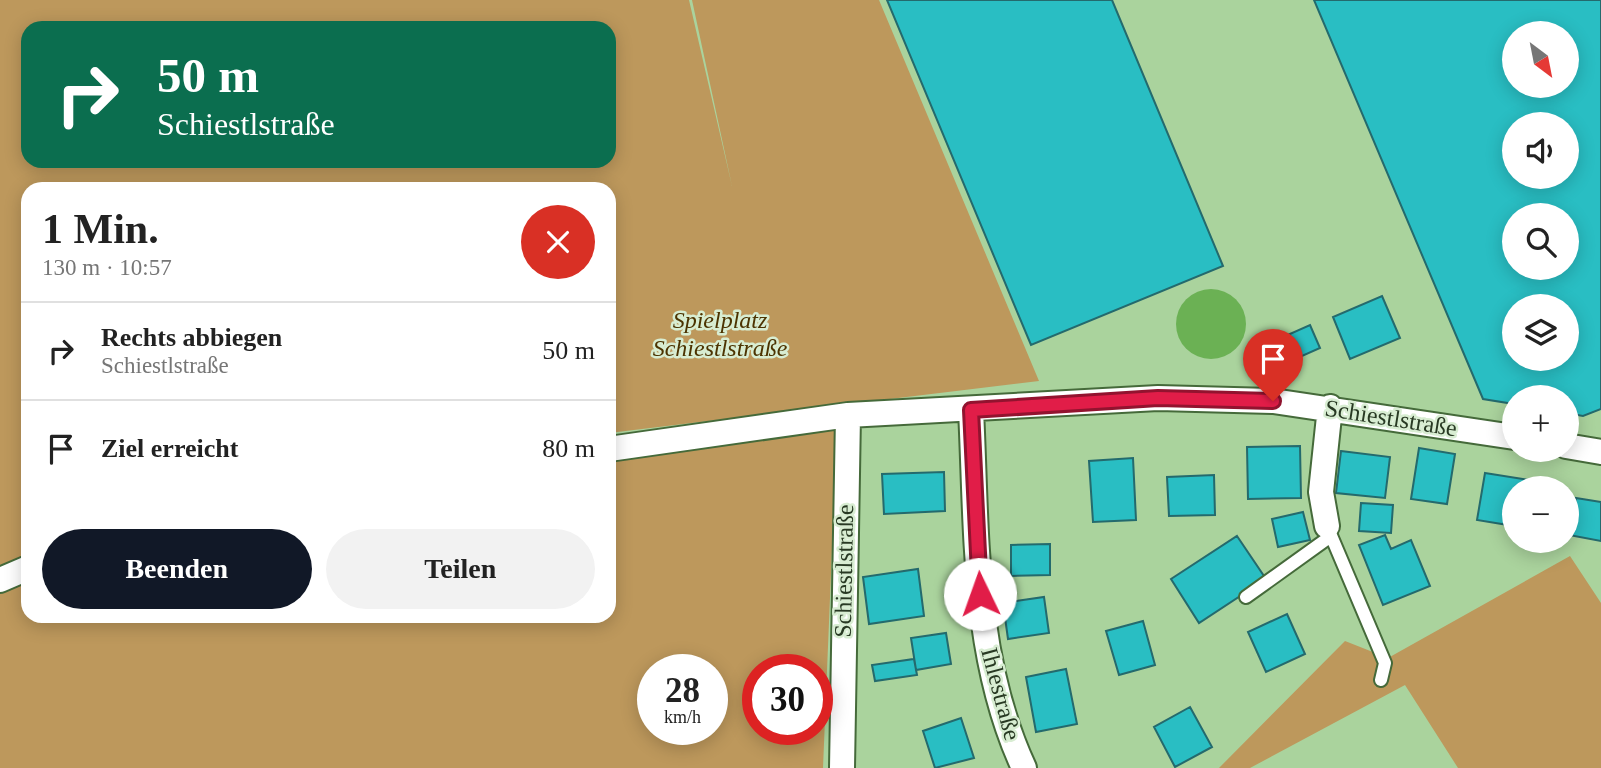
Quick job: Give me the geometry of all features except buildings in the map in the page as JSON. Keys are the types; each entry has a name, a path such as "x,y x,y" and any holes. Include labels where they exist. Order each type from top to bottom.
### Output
{"street":[{"name":"Schiestlstraße","path":"616,448 848,415 1158,398 1229,398 1330,407 1502,436"},
{"path":"1329,531 1321,492 1330,407"},
{"name":"Ihlestraße","path":"971,410 980,594 991,675 1011,741 1024,768"},
{"name":"Schiestlstraße","path":"842,768 848,415"},
{"path":"1579,448 1601,452"},
{"path":"0,580 21,571"}],"lane":[{"path":"1246,597 1329,531 1385,663 1381,680"}],"green space":[{"name":"Spielplatz Schiestlstraße","path":"0,0 689,0 732,186 692,0 879,0 1039,381 616,432 616,182 21,182 21,623 616,623 616,461 837,428 828,654 742,654 742,745 824,745 823,768 0,768"},
{"path":"1570,556 1601,603 1601,768 1458,768 1405,685 1250,768 1219,768 1345,641 1388,658"}],"shaded area":[{"path":"1204,289 1218,289 1231,295 1240,304 1246,324 1244,337 1236,349 1218,359 1204,359 1191,353 1182,344 1176,331 1176,317 1182,304 1191,295"}],"route":[{"path":"980,594 971,410 1158,398 1273,401"}]}
